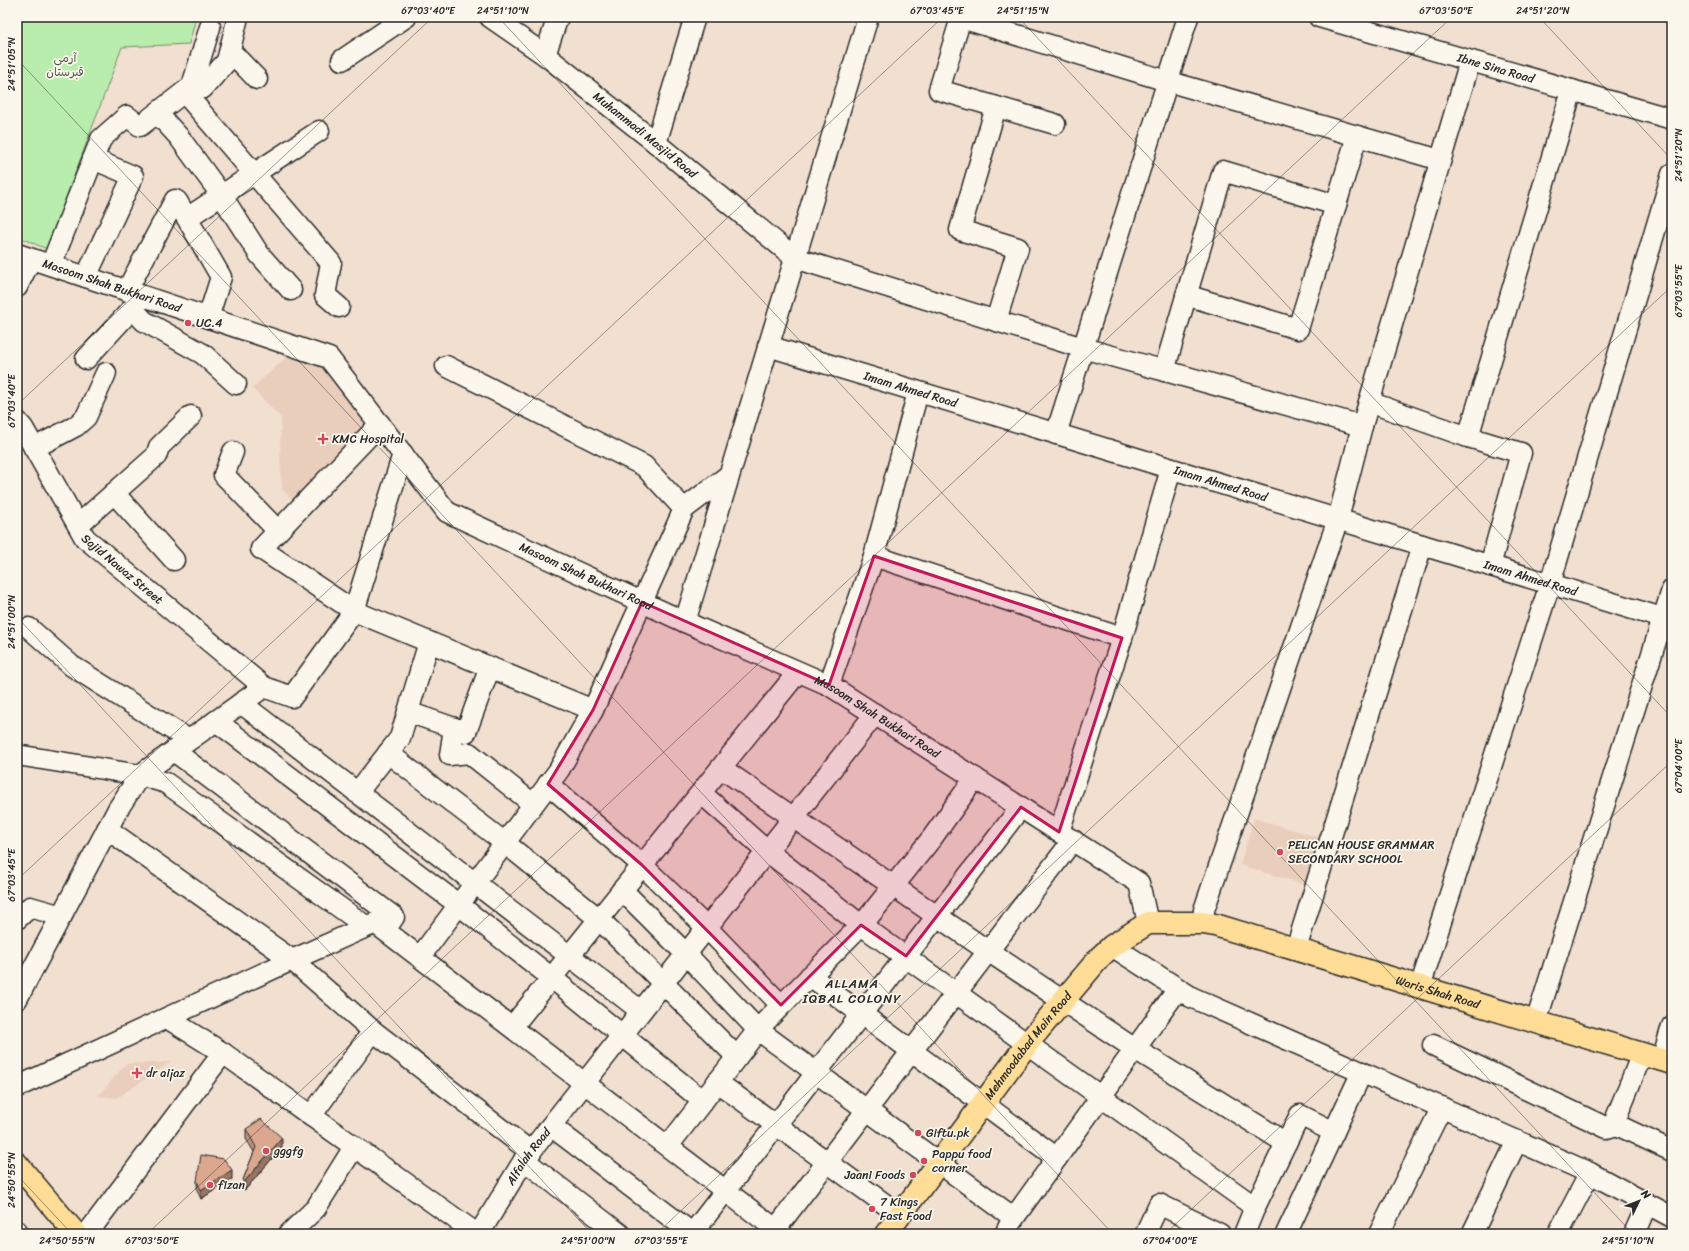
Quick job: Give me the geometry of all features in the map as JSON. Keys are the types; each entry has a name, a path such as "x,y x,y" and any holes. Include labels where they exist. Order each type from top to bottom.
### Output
{"main road":[{"path":"1148,923 1203,923"},
{"name":"Mehmoodabad Main Road","path":"894,1228 938,1164 1027,1044 1100,957 1112,946 1148,923"},
{"name":"Waris Shah Road","path":"1203,923 1658,1059"},
{"path":"17,1164 76,1234"}],"street":[{"path":"227,61 238,17"},
{"path":"342,60 406,17"},
{"name":"Muhammadi Masjid Road","path":"490,17 545,55 656,143 795,258"},
{"path":"545,55 558,17"},
{"path":"656,143 695,17"},
{"path":"685,622 868,17"},
{"path":"1055,124 939,90 959,17 1167,81 1440,160"},
{"path":"1056,434 1188,17"},
{"name":"Ibne Sina Road","path":"1319,17 1672,119"},
{"path":"51,266 101,139 127,116 140,126 188,89 210,27"},
{"path":"188,89 203,88 234,55 257,80"},
{"path":"1203,923 1204,910 1338,520 1362,426 1470,61"},
{"path":"188,89 255,175 331,263 325,295 339,307"},
{"path":"1468,437 1572,90"},
{"path":"996,107 960,230 1018,248 996,321"},
{"path":"157,113 179,137 222,196 259,254 291,290"},
{"path":"187,218 255,175 320,131"},
{"path":"1186,295 1298,329 1357,136"},
{"path":"86,277 133,176 93,159"},
{"path":"1164,371 1223,171 1336,205"},
{"path":"1420,987 1550,584 1672,174"},
{"path":"86,359 134,299 175,200 221,276 208,318"},
{"path":"17,287 24,257"},
{"name":"Masoom Shah Bukhari Road","path":"24,257 86,277 134,299 208,318 330,358 448,512 685,622 829,685 1140,883 1148,923"},
{"path":"795,258 1083,348 1362,426"},
{"path":"134,299 144,321 203,354 236,384"},
{"name":"Imam Ahmed Road","path":"768,346 1668,620"},
{"path":"446,366 644,466 684,509"},
{"path":"34,448 76,426 86,417 106,373"},
{"path":"829,685 874,556 918,392"},
{"path":"1369,402 1468,437 1521,453 1490,566"},
{"path":"78,525 156,456 158,447 191,416"},
{"name":"Sajid Nawaz Street","path":"17,421 85,538 264,687"},
{"path":"380,424 261,549 354,611 593,710"},
{"path":"233,452 224,475 278,531"},
{"path":"17,999 118,809 140,776 264,687 292,697 354,611 403,454"},
{"path":"17,755 140,776 166,783 420,958 668,1146 777,1232 866,1110 988,951 1066,836 1171,469"},
{"path":"420,958 558,770 593,710 684,509 730,475"},
{"path":"114,493 174,560"},
{"path":"1296,950 1422,545"},
{"path":"874,556 1122,638"},
{"path":"1536,1022 1668,620 1672,590"},
{"path":"17,1086 292,960 376,928 394,917 182,745 72,666 29,628"},
{"path":"357,793 400,738 429,642"},
{"path":"408,712 466,732 490,667"},
{"path":"512,1027 798,672"},
{"path":"241,703 641,1011"},
{"name":"Alfalah Road","path":"478,1234 528,1156 875,714"},
{"path":"216,721 459,905 552,978 702,1101"},
{"path":"454,728 450,755 469,753 533,804"},
{"path":"388,753 505,843 599,919 737,1057"},
{"path":"721,768 988,951 1135,1049 1286,1143"},
{"path":"668,1146 758,1030 861,925 932,838 975,778"},
{"path":"548,784 642,865 707,928 781,1006"},
{"path":"701,793 767,851 861,925 1255,1207"},
{"path":"551,1126 693,1234 725,1190 1021,807"},
{"path":"107,829 292,960 374,1031 528,1156 620,1234"},
{"path":"622,890 686,954 758,1030 938,1164 1009,1226 1178,989"},
{"path":"17,919 30,907 62,916"},
{"path":"1112,946 1191,997 1590,1173 1672,1217"},
{"path":"810,976 1057,1158"},
{"path":"167,1018 223,1053 478,1234"},
{"path":"1617,1125 1616,1118 1658,1059 1672,1026"},
{"path":"311,1116 374,1031"},
{"path":"1433,1045 1607,1128 1617,1125 1672,1151"},
{"path":"87,1234 223,1053"},
{"path":"1286,1234 1362,1072"},
{"path":"717,1082 827,1162 894,1228"},
{"path":"1379,1234 1442,1107"},
{"path":"1244,1234 1255,1207 1300,1115 1334,1132"},
{"path":"1472,1234 1517,1141"},
{"path":"289,1234 316,1208 354,1147"},
{"path":"1558,1234 1590,1173"},
{"path":"1145,1234 1159,1204 1195,1229 1220,1234"},
{"path":"1634,1234 1647,1204"}],"highlighted area":[{"path":"874,556 1122,638 1059,832 1021,807 906,956 861,925 781,1005 642,865 548,784 593,710 642,602 829,685"}],"shaded area":[{"name":"KMC Hospital","path":"297,348 329,358 380,424 300,508 282,489 280,455 281,418 252,388"},
{"name":"PELICAN HOUSE GRAMMAR SECONDARY SCHOOL","path":"1254,818 1320,838 1306,885 1240,865"},
{"name":"dr aijaz","path":"171,1062 117,1098 98,1096 126,1064"}],"green space":[{"name":"آرمی قبرستان","path":"17,17 196,17 189,44 122,47 47,249 17,236"}],"building":[{"path":"261,1119 282,1138 245,1181 243,1180 256,1147 246,1129"},
{"path":"201,1155 224,1159 232,1170 201,1190 197,1181"}],"railway":[{"path":"1656,17 1672,22"}],"place":[{"name":"UC.4","path":"188,323"},
{"name":"KMC Hospital","path":"323,439"},
{"name":"PELICAN HOUSE GRAMMAR SECONDARY SCHOOL","path":"1280,852"},
{"name":"dr aijaz","path":"137,1073"},
{"name":"Giftu.pk","path":"918,1133"},
{"name":"gggfg","path":"266,1151"},
{"name":"Pappu food corner","path":"924,1161"},
{"name":"Jaani Foods","path":"913,1175"},
{"name":"fizan","path":"210,1185"},
{"name":"7 Kings Fast Food","path":"872,1209"}],"district":[{"name":"ALLAMA IQBAL COLONY","path":"852,990"}]}
